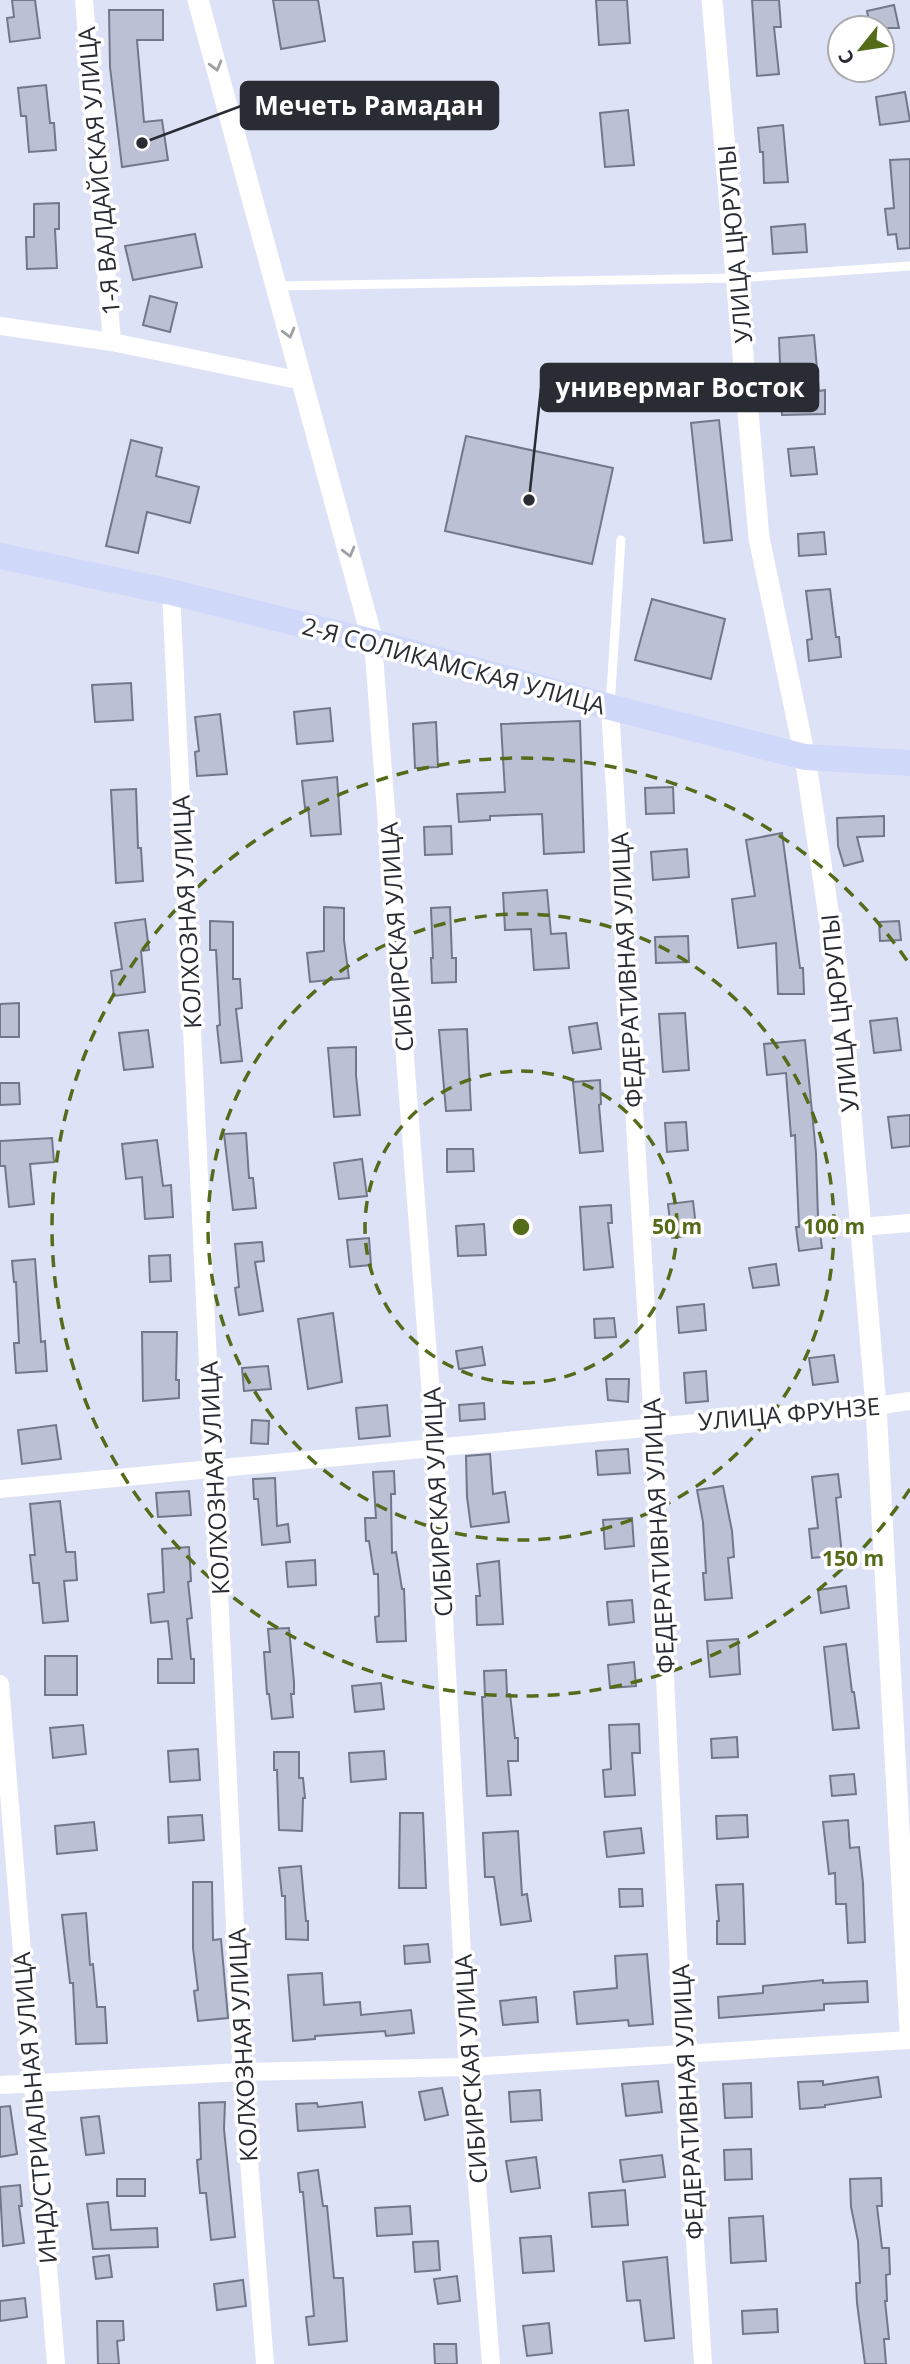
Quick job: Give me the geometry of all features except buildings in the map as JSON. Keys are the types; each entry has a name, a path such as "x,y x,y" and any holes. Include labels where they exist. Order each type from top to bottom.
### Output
{"main road":[{"name":"2-Я СОЛИКАМСКАЯ УЛИЦА","path":"0,556 171,592 373,642 805,757 910,763"}],"street":[{"name":"1-Я ВАЛДАЙСКАЯ УЛИЦА","path":"84,0 112,342"},
{"path":"198,0 373,642"},
{"name":"УЛИЦА ЦЮРУПЫ","path":"712,0 759,538 805,757 841,997 876,1406 910,2032"},
{"path":"0,326 112,342 302,381"},
{"name":"КОЛХОЗНАЯ УЛИЦА","path":"171,592 242,2072 265,2364"},
{"name":"СИБИРСКАЯ УЛИЦА","path":"373,642 435,1447 468,2067 491,2364"},
{"name":"ФЕДЕРАТИВНАЯ УЛИЦА","path":"610,707 653,1426 683,2055 703,2364"},
{"path":"860,1227 910,1223"},
{"name":"УЛИЦА ФРУНЗЕ","path":"0,1489 910,1401"},
{"name":"ИНДУСТРИАЛЬНАЯ УЛИЦА","path":"0,1684 56,2364"},
{"path":"0,2084 242,2072 468,2067 910,2040"}],"lane":[{"path":"276,286 738,278 910,266"},
{"path":"610,707 621,540"}],"place":[{"name":"Мечеть Рамадан","path":"142,143"},
{"name":"универмаг Восток","path":"529,500"}]}
